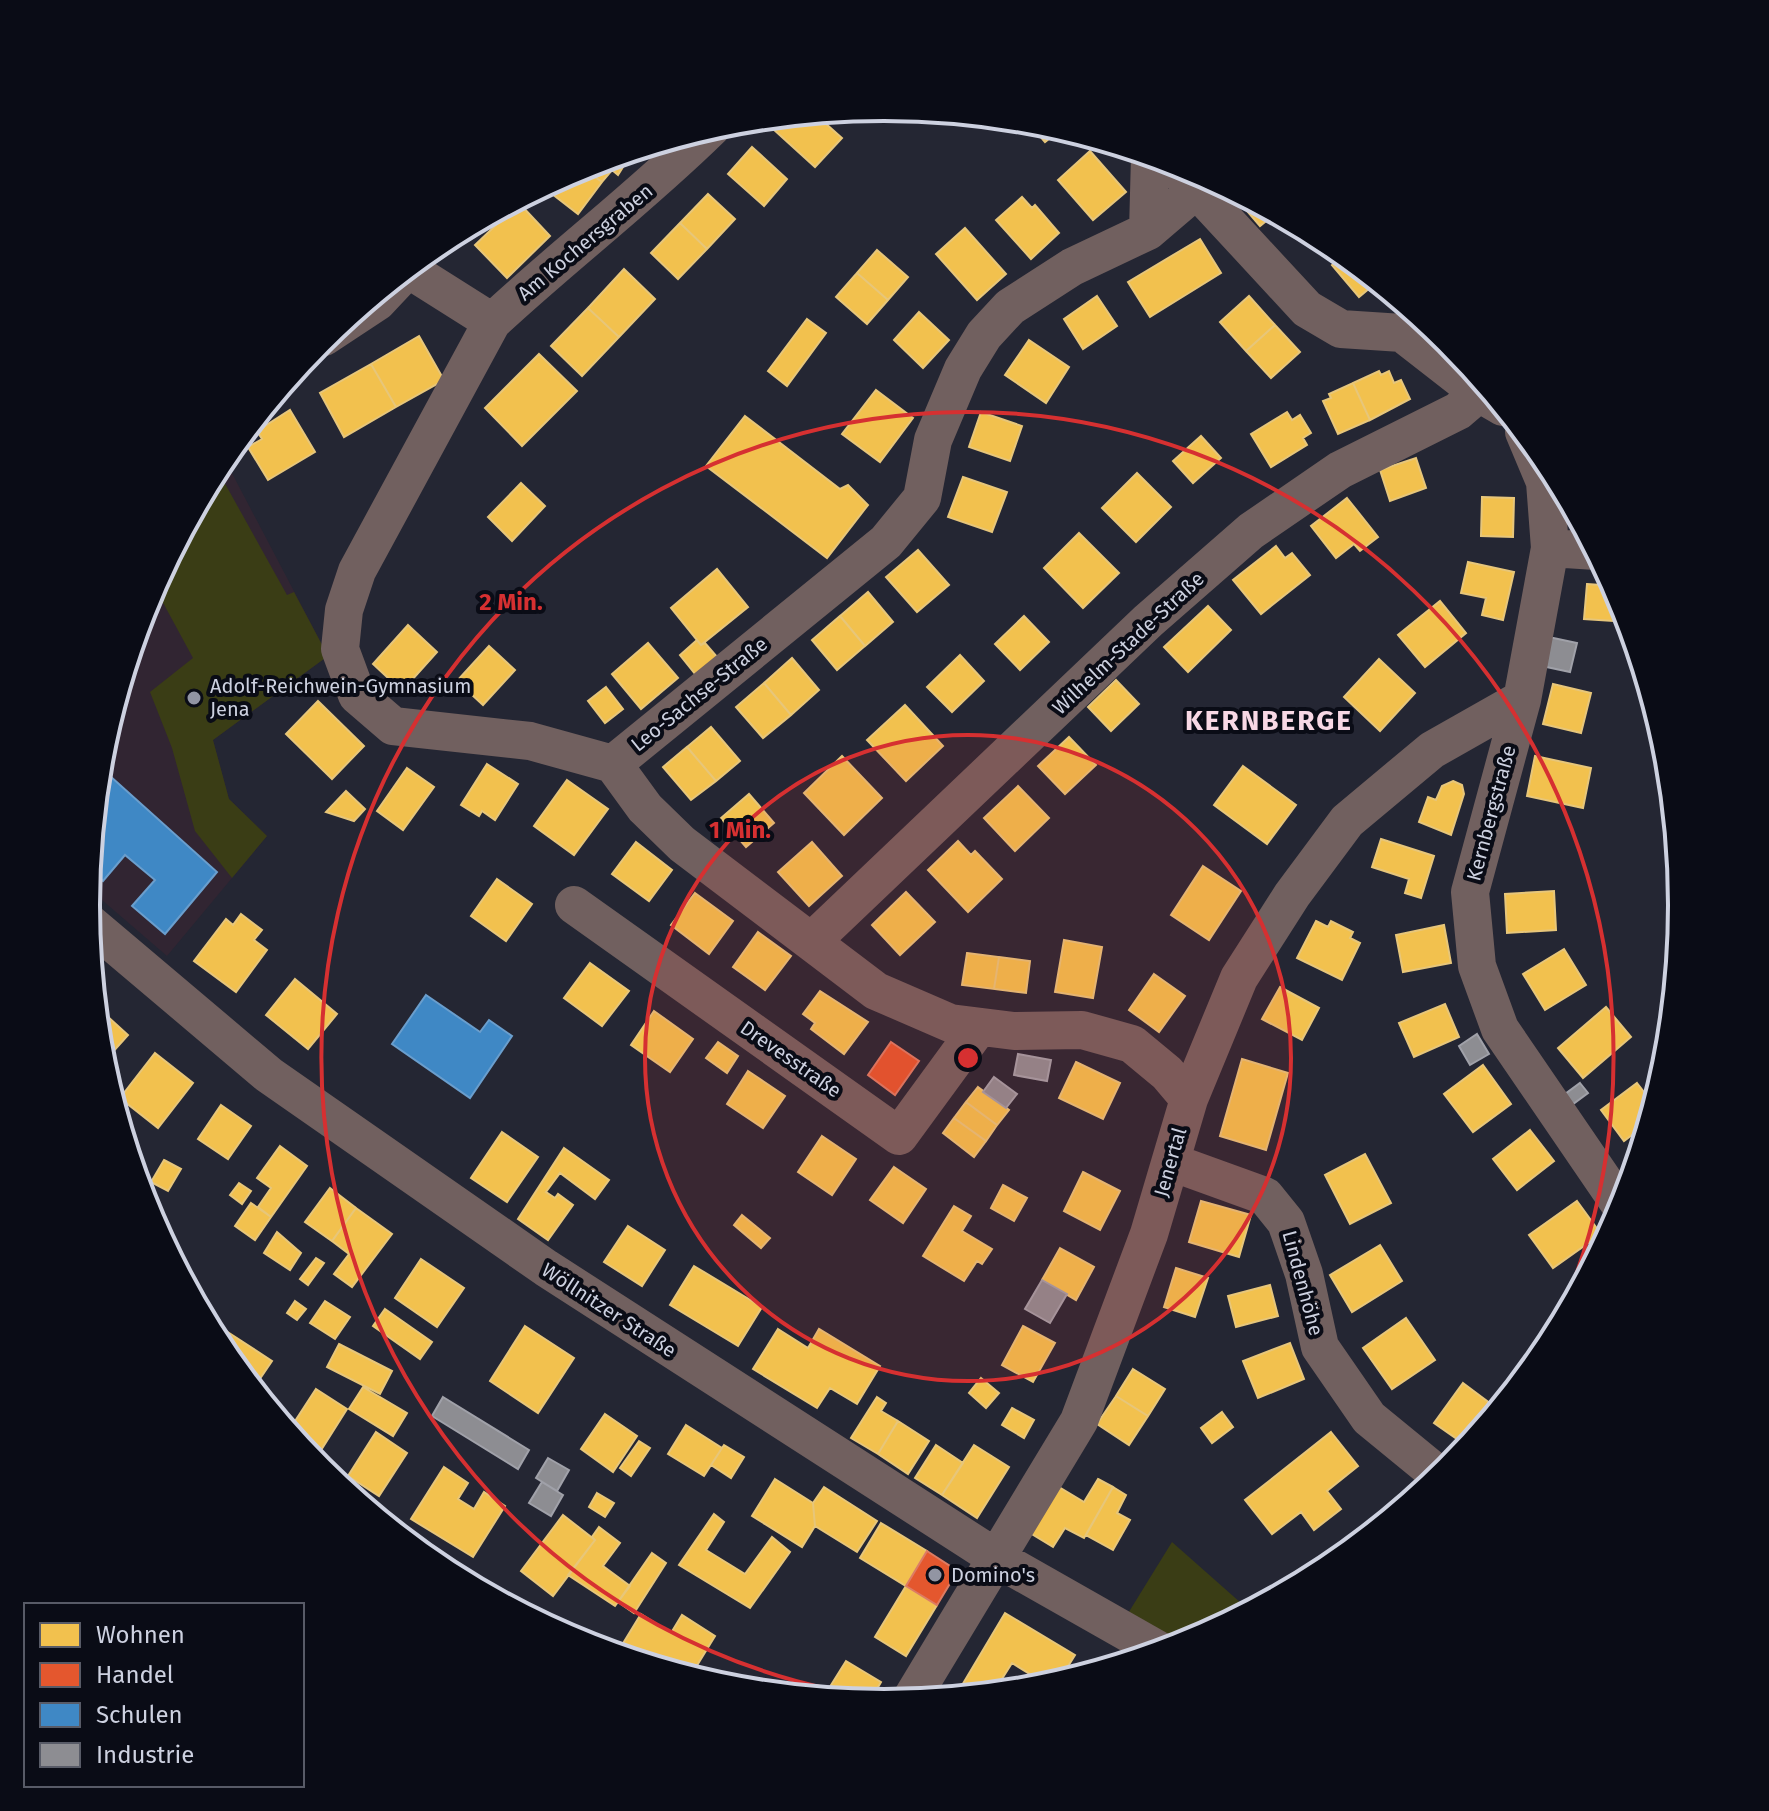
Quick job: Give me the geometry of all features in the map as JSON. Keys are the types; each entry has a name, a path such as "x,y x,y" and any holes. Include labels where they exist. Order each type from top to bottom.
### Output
{"street":[{"name":"Am Kochersgraben","path":"492,322 545,273 659,180 694,145"},
{"path":"1148,231 1150,168"},
{"name":"Leo-Sachse-Straße","path":"492,322 357,571 344,610 340,649 357,695 393,726 530,741 613,764 886,542 922,498 933,440 963,369 984,335 1010,307 1072,267 1148,231 1199,187"},
{"path":"1210,192 1307,309 1341,329 1413,326"},
{"path":"418,275 492,322"},
{"name":"Wilhelm-Stade-Straße","path":"812,941 1148,621 1251,531 1340,470 1458,411 1485,402"},
{"name":"Kernbergstraße","path":"1545,483 1550,548 1522,699 1470,892 1477,966 1500,1029 1613,1195"},
{"path":"1550,548 1583,550"},
{"name":"Jenertal","path":"917,1689 1079,1421 1113,1335 1189,1099 1239,978 1292,895 1347,821 1432,750 1522,699"},
{"path":"613,764 645,808 682,844 876,991 950,1023 978,1028 1082,1030 1132,1044 1167,1073 1189,1099"},
{"name":"Drevesstraße","path":"574,905 899,1136 978,1028"},
{"name":"Wöllnitzer Straße","path":"101,933 269,1075 446,1200 643,1333 997,1558 1148,1644"},
{"name":"Lindenhöhe","path":"1171,1162 1265,1196 1286,1222 1304,1274 1320,1347 1369,1418 1430,1468"}],"shaded area":[{"name":"Adolf-Reichwein-Gymnasium Jena","path":"231,471 328,656 213,740 229,799 267,836 167,956 100,899 107,803 115,752 142,653 181,559"}],"green space":[{"path":"224,482 287,595 294,592 328,656 213,740 229,799 267,836 232,878 195,831 172,748 150,692 193,658 162,601 205,513"},
{"path":"1172,1542 1242,1604 1165,1637 1127,1615"}],"building: Wohnen":[{"path":"826,124 842,138 815,167 773,129"},
{"path":"752,147 787,179 764,206 728,174"},
{"path":"1090,151 1126,192 1093,220 1058,180"},
{"path":"611,171 602,182 595,177"},
{"path":"595,177 602,182 578,214 553,195"},
{"path":"708,194 735,219 707,249 680,223"},
{"path":"1022,197 1032,208 1035,205 1059,233 1031,259 996,220"},
{"path":"525,209 550,236 507,278 475,245 498,223"},
{"path":"1246,210 1267,221 1260,226"},
{"path":"680,223 707,249 678,279 651,253"},
{"path":"965,228 1006,274 977,300 936,254"},
{"path":"1200,239 1221,273 1150,317 1128,282"},
{"path":"877,250 908,277 888,300 857,273"},
{"path":"1334,263 1369,289 1359,297 1332,265"},
{"path":"624,269 655,299 619,337 588,308"},
{"path":"857,273 888,300 867,324 836,297"},
{"path":"1097,296 1117,326 1083,349 1064,319"},
{"path":"1249,296 1275,325 1246,351 1220,322"},
{"path":"588,308 619,337 582,376 551,346"},
{"path":"919,312 949,340 923,368 894,340"},
{"path":"807,319 826,333 787,386 768,371"},
{"path":"1275,325 1300,352 1271,378 1246,351"},
{"path":"419,336 444,380 396,407 371,364"},
{"path":"1029,340 1069,367 1046,403 1005,375"},
{"path":"539,354 577,391 522,446 485,408"},
{"path":"371,364 396,407 344,437 320,393"},
{"path":"1379,371 1381,375 1389,371 1394,383 1401,380 1410,399 1370,420 1353,383"},
{"path":"1353,383 1370,420 1338,434 1323,401 1331,398 1329,394"},
{"path":"876,390 913,418 880,462 842,434"},
{"path":"290,410 315,452 268,480 248,447 262,439 258,433"},
{"path":"981,412 1022,426 1010,461 969,447"},
{"path":"1287,412 1292,420 1300,415 1311,433 1303,438 1307,445 1271,467 1251,434"},
{"path":"745,416 840,489 848,485 868,505 827,558 706,466"},
{"path":"1201,436 1221,458 1193,483 1173,461"},
{"path":"1416,458 1426,488 1390,501 1380,470"},
{"path":"1137,473 1171,507 1136,542 1102,508"},
{"path":"963,477 1007,492 992,532 948,517"},
{"path":"521,483 545,506 512,541 488,517"},
{"path":"1482,497 1514,498 1513,537 1481,536"},
{"path":"1347,498 1378,537 1360,551 1354,544 1336,558 1311,526"},
{"path":"1079,533 1119,573 1083,608 1044,568"},
{"path":"1276,546 1285,558 1292,553 1310,575 1261,614 1233,580"},
{"path":"918,550 949,585 917,612 886,577"},
{"path":"1468,562 1514,572 1503,620 1482,615 1486,598 1461,593"},
{"path":"717,569 748,607 701,645 671,608"},
{"path":"1587,584 1600,585 1615,621 1584,619"},
{"path":"868,592 893,622 865,646 840,616"},
{"path":"1440,601 1466,633 1425,667 1398,635"},
{"path":"1208,606 1231,630 1188,672 1164,647"},
{"path":"840,616 865,646 837,670 812,640"},
{"path":"1024,616 1049,642 1020,670 995,644"},
{"path":"408,625 437,652 402,691 373,664"},
{"path":"697,640 701,645 705,643 717,657 696,675 680,655"},
{"path":"648,643 678,678 641,709 612,674"},
{"path":"489,646 515,670 483,705 457,681"},
{"path":"960,655 984,681 952,712 927,687"},
{"path":"792,658 819,690 791,715 764,683"},
{"path":"1379,659 1415,693 1380,731 1344,697"},
{"path":"1116,680 1139,704 1111,731 1088,707"},
{"path":"764,683 791,715 763,738 736,707"},
{"path":"1553,684 1591,693 1581,733 1543,724"},
{"path":"606,687 623,709 605,723 588,701"},
{"path":"318,701 364,746 332,779 286,734"},
{"path":"905,705 943,746 906,781 867,740"},
{"path":"711,727 740,761 716,781 687,747"},
{"path":"1069,737 1096,765 1065,794 1038,766"},
{"path":"687,747 716,781 691,800 663,767"},
{"path":"842,756 882,798 844,835 804,793"},
{"path":"1535,756 1591,768 1583,808 1527,796"},
{"path":"487,764 518,784 495,820 482,811 479,816 461,805"},
{"path":"1243,766 1296,805 1267,844 1214,805"},
{"path":"407,768 434,787 403,830 377,811"},
{"path":"567,780 608,809 574,855 534,826"},
{"path":"1453,781 1462,785 1464,794 1451,835 1419,822 1428,797 1436,800 1442,786"},
{"path":"1018,786 1049,818 1015,851 984,818"},
{"path":"346,791 365,809 354,821 326,812"},
{"path":"749,794 774,823 746,847 721,818"},
{"path":"1381,839 1434,856 1421,898 1405,893 1409,879 1372,867"},
{"path":"958,841 971,855 975,851 1002,879 968,912 928,870"},
{"path":"636,842 672,870 649,901 612,874"},
{"path":"812,842 842,876 809,906 778,872"},
{"path":"1203,866 1241,891 1209,940 1171,915"},
{"path":"497,879 532,904 506,941 471,916"},
{"path":"1554,891 1556,930 1507,933 1505,894"},
{"path":"906,892 935,922 900,955 872,925"},
{"path":"695,893 733,921 709,954 671,925"},
{"path":"241,914 262,930 254,940 267,950 236,992 194,961 226,919 233,925"},
{"path":"1316,921 1328,927 1331,921 1353,932 1350,938 1360,943 1342,980 1297,958"},
{"path":"1444,925 1451,963 1403,972 1396,935"},
{"path":"758,932 791,956 765,990 733,967"},
{"path":"1064,940 1102,947 1093,998 1055,992"},
{"path":"1564,949 1586,985 1545,1010 1523,974"},
{"path":"967,953 999,957 994,989 962,985"},
{"path":"999,957 1030,961 1026,993 994,989"},
{"path":"590,963 629,991 602,1026 564,998"},
{"path":"1154,974 1185,996 1159,1032 1129,1010"},
{"path":"295,979 337,1014 308,1049 266,1015"},
{"path":"1280,987 1319,1008 1302,1040 1262,1019"},
{"path":"820,991 868,1022 844,1054 811,1029 815,1023 803,1014"},
{"path":"1445,1004 1459,1037 1414,1057 1399,1023"},
{"path":"1606,1007 1631,1037 1583,1078 1558,1048"},
{"path":"654,1011 693,1039 670,1072 631,1045"},
{"path":"108,1017 128,1035 114,1051"},
{"path":"718,1042 738,1056 727,1073 706,1058"},
{"path":"155,1053 193,1083 158,1128 125,1102 123,1094"},
{"path":"1242,1059 1288,1073 1266,1150 1220,1136"},
{"path":"1076,1062 1120,1083 1103,1119 1059,1098"},
{"path":"1483,1065 1511,1104 1473,1132 1444,1094"},
{"path":"748,1071 785,1096 763,1128 727,1104"},
{"path":"1637,1083 1646,1094 1635,1133 1624,1141 1601,1110"},
{"path":"978,1087 1009,1110 997,1125 966,1102"},
{"path":"966,1102 997,1125 986,1141 954,1118"},
{"path":"221,1105 251,1126 228,1159 198,1139"},
{"path":"954,1118 986,1141 974,1157 943,1133"},
{"path":"1530,1130 1554,1161 1517,1190 1493,1159"},
{"path":"502,1132 538,1157 507,1202 471,1178"},
{"path":"822,1136 856,1159 832,1195 798,1172"},
{"path":"280,1146 307,1166 271,1217 258,1207 271,1188 257,1178"},
{"path":"564,1148 609,1180 595,1199 560,1173 546,1192 555,1198 558,1194 573,1205 548,1240 518,1219"},
{"path":"1365,1154 1391,1203 1350,1224 1325,1175"},
{"path":"164,1160 181,1169 168,1191 151,1182"},
{"path":"894,1167 926,1189 903,1223 870,1200"},
{"path":"1083,1172 1120,1191 1100,1230 1064,1211"},
{"path":"239,1183 251,1191 242,1204 230,1195"},
{"path":"1003,1185 1027,1198 1014,1221 991,1208"},
{"path":"330,1188 356,1208 332,1241 305,1222"},
{"path":"1201,1201 1251,1215 1239,1257 1189,1242"},
{"path":"1577,1201 1598,1230 1594,1239 1553,1268 1529,1235"},
{"path":"251,1203 271,1217 255,1240 235,1226"},
{"path":"954,1206 971,1216 962,1231 992,1249 982,1264 977,1261 964,1281 923,1256"},
{"path":"356,1208 392,1234 352,1287 334,1274 349,1254 332,1241"},
{"path":"742,1215 770,1238 761,1248 734,1225"},
{"path":"628,1226 665,1250 642,1286 604,1262"},
{"path":"277,1232 301,1253 290,1270 264,1253"},
{"path":"1380,1245 1402,1281 1352,1312 1330,1275"},
{"path":"1060,1248 1094,1267 1076,1300 1042,1280"},
{"path":"316,1258 324,1263 308,1285 300,1279"},
{"path":"421,1259 464,1288 437,1327 395,1298"},
{"path":"694,1266 762,1307 738,1346 670,1305"},
{"path":"1176,1268 1208,1278 1195,1317 1164,1307"},
{"path":"1270,1285 1278,1316 1236,1327 1228,1296"},
{"path":"295,1301 306,1309 297,1320 287,1313"},
{"path":"325,1301 350,1317 335,1339 310,1323"},
{"path":"385,1309 432,1342 420,1359 373,1326"},
{"path":"1406,1318 1435,1360 1392,1389 1363,1348"},
{"path":"525,1326 574,1358 538,1413 490,1381"},
{"path":"1023,1326 1055,1343 1033,1382 1002,1365"},
{"path":"778,1329 808,1348 819,1329 880,1366 857,1404 830,1388 817,1408 753,1369"},
{"path":"225,1331 272,1361 259,1379"},
{"path":"1290,1343 1304,1379 1258,1398 1243,1361"},
{"path":"339,1344 392,1371 380,1394 327,1367"},
{"path":"1133,1369 1165,1389 1148,1416 1116,1396"},
{"path":"981,1378 999,1393 986,1408 969,1393"},
{"path":"1463,1383 1490,1403 1458,1440 1434,1423"},
{"path":"363,1387 407,1413 393,1436 349,1409"},
{"path":"316,1389 347,1409 321,1450 294,1422"},
{"path":"1116,1396 1148,1416 1129,1445 1097,1424"},
{"path":"877,1397 886,1403 881,1411 898,1421 878,1454 851,1438"},
{"path":"1012,1408 1034,1420 1024,1438 1002,1425"},
{"path":"1222,1412 1233,1427 1212,1443 1201,1428"},
{"path":"605,1414 637,1436 613,1472 581,1449"},
{"path":"898,1421 929,1441 908,1474 878,1454"},
{"path":"686,1425 722,1448 704,1476 668,1454"},
{"path":"376,1432 407,1453 379,1496 348,1476"},
{"path":"1331,1432 1358,1466 1327,1491 1341,1509 1314,1530 1301,1512 1272,1534 1245,1500"},
{"path":"639,1441 650,1448 631,1476 620,1468"},
{"path":"724,1445 744,1457 731,1478 711,1465"},
{"path":"936,1445 963,1463 942,1495 915,1478"},
{"path":"974,1445 1009,1467 977,1518 942,1495"},
{"path":"444,1467 468,1483 458,1499 474,1509 484,1492 505,1506 473,1557 411,1519"},
{"path":"775,1479 813,1503 815,1526 802,1547 752,1516"},
{"path":"1098,1479 1113,1487 1084,1538 1065,1528 1053,1547 1030,1533 1059,1487 1084,1502"},
{"path":"824,1487 877,1521 857,1552 815,1526 813,1503"},
{"path":"1113,1487 1126,1495 1117,1513 1130,1520 1113,1550 1086,1535"},
{"path":"597,1493 614,1503 605,1517 589,1507"},
{"path":"714,1514 724,1522 706,1550 745,1574 772,1537 790,1552 750,1608 679,1565"},
{"path":"563,1515 595,1540 553,1596 521,1571"},
{"path":"881,1523 927,1551 906,1586 860,1558"},
{"path":"599,1527 620,1543 603,1566 630,1586 615,1606 568,1575 595,1540 592,1537"},
{"path":"652,1553 666,1563 634,1613 618,1602"},
{"path":"906,1586 937,1605 906,1656 875,1637"},
{"path":"1005,1613 1075,1655 1067,1668 1033,1676 1012,1663 1001,1681 962,1685"},
{"path":"641,1614 671,1633 682,1615 715,1636 696,1667 622,1644"},
{"path":"846,1661 881,1682 877,1690 829,1688"}],"building: Handel":[{"path":"891,1042 919,1061 895,1095 868,1075"},
{"path":"927,1551 950,1566 954,1577 937,1605 906,1586"}],"building: Schulen":[{"path":"111,777 217,872 165,934 132,906 155,880 125,855 103,881 102,854"},
{"path":"426,995 480,1032 489,1020 512,1036 470,1098 392,1044"}],"building: Industrie":[{"path":"1544,636 1577,643 1570,672 1537,665"},
{"path":"1477,1034 1489,1054 1470,1065 1459,1046"},
{"path":"1018,1054 1051,1060 1047,1081 1014,1075"},
{"path":"994,1077 1017,1094 1006,1108 983,1092"},
{"path":"1580,1083 1588,1093 1569,1107 1561,1097"},
{"path":"1042,1280 1067,1294 1050,1323 1025,1309"},
{"path":"443,1397 529,1450 518,1469 432,1416"},
{"path":"548,1458 569,1470 557,1491 536,1478"},
{"path":"542,1482 563,1495 551,1516 529,1503"}],"place":[{"name":"Adolf-Reichwein-Gymnasium Jena","path":"194,698"},
{"name":"Domino's","path":"935,1575"}],"district":[{"name":"KERNBERGE","path":"1269,720"}]}
